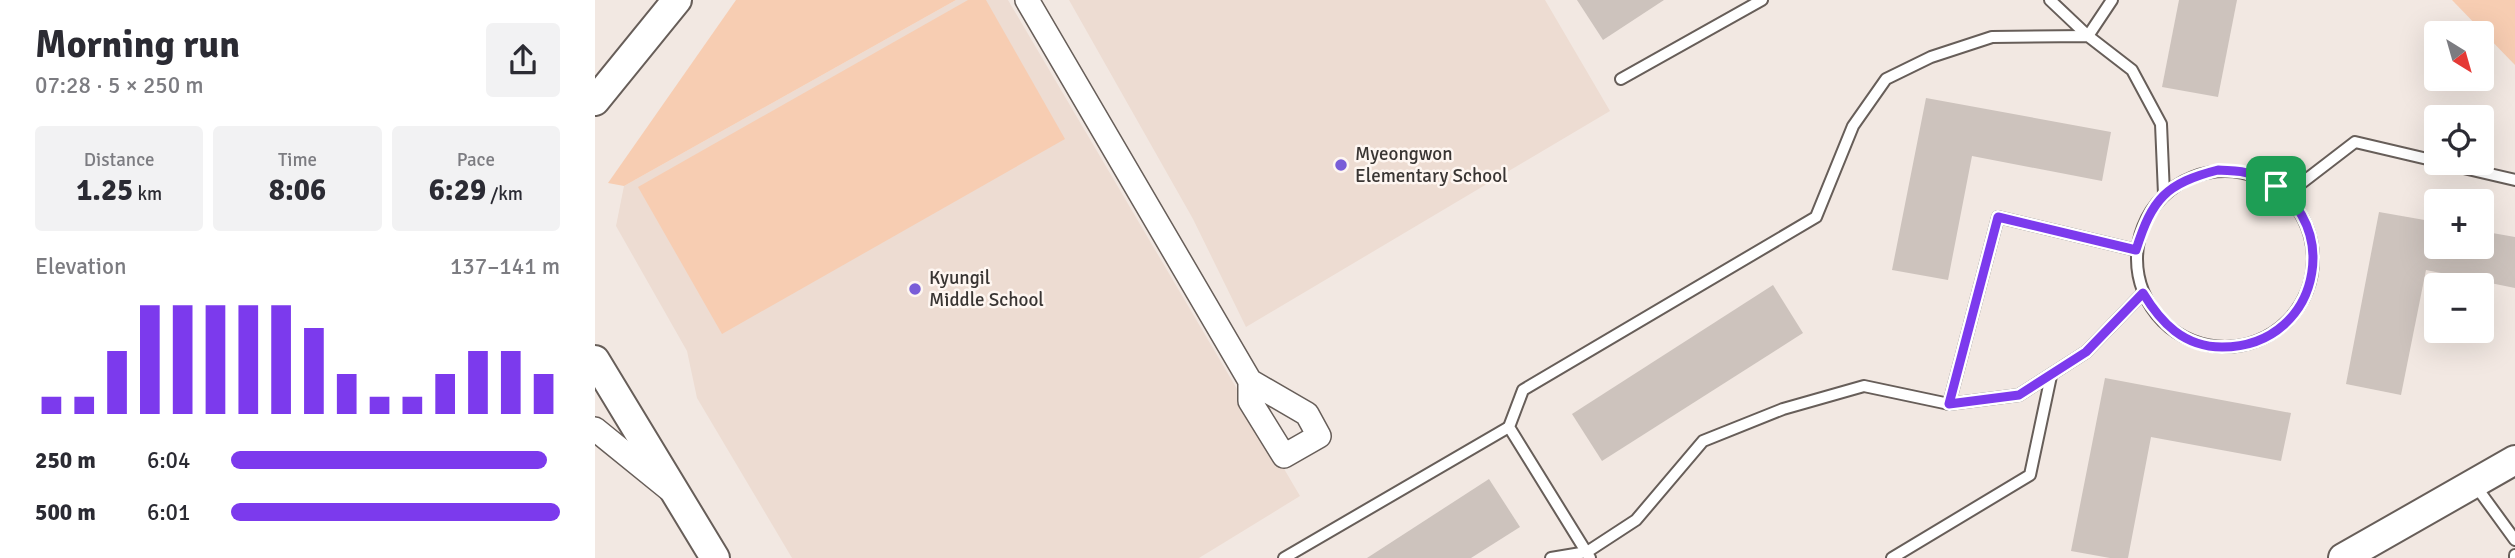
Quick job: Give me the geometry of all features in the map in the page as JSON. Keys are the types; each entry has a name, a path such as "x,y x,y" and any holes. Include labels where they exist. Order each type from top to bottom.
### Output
{"street":[{"path":"595,101 677,0"},
{"path":"1027,0 1250,381"},
{"path":"595,360 715,558"},
{"path":"595,429 679,497"},
{"path":"2343,558 2515,460"}],"lane":[{"path":"1621,79 1762,0"},
{"path":"2050,0 2088,36 2132,70 2161,124 2164,194"},
{"path":"2088,36 2112,0"},
{"path":"1284,558 1509,427 1523,390 1816,217 1853,126 1886,79 1931,57 1992,37 2088,36"},
{"path":"2286,195 2355,142 2424,158"},
{"path":"2218,170 2248,173 2276,186 2286,195 2297,206 2311,233 2314,263 2308,292 2292,318 2269,337 2240,347 2210,347 2182,338 2158,319 2143,293 2137,272 2136,250 2146,218 2164,194 2189,178 2218,170"},
{"path":"2494,175 2515,180"},
{"path":"1949,404 1998,217 2136,250"},
{"path":"1551,558 1589,555 1636,520 1703,441 1783,409 1864,386 1949,404 2019,395 2086,352 2143,293"},
{"path":"1892,558 2029,475 2051,376"},
{"path":"1509,427 1589,555"},
{"path":"2474,483 2515,540"}],"shaded area":[{"path":"736,0 956,0 624,186 608,183"},
{"name":"Kyungil Middle School","path":"956,0 1008,0 1300,496 1199,558 792,558 697,398 687,351 616,226 624,186"},
{"path":"968,0 986,0 1065,139 722,334 638,187"},
{"name":"Myeongwon Elementary School","path":"1069,0 1545,0 1610,111 1246,327 1193,219"},
{"path":"2452,0 2515,0 2515,65 2494,43 2494,21 2472,21"}],"building":[{"path":"1577,0 1664,0 1603,40"},
{"path":"2179,0 2237,0 2218,97 2162,87"},
{"path":"1926,98 2111,132 2102,181 1972,156 1948,280 1892,270"},
{"path":"2379,212 2424,220 2424,259 2494,259 2494,233 2515,237 2515,288 2494,284 2494,273 2441,273 2426,270 2401,395 2346,384"},
{"path":"1773,285 1803,333 1602,461 1572,414"},
{"path":"2105,378 2291,413 2281,461 2151,437 2128,558 2110,558 2071,551"},
{"path":"1489,479 1520,527 1471,558 1367,558"}],"place":[{"name":"Myeongwon Elementary School","path":"1341,165"},
{"name":"Kyungil Middle School","path":"915,289"}],"route":[{"path":"2218,170 2248,173 2276,186 2297,206 2311,233 2314,263 2308,292 2292,318 2269,337 2240,347 2210,347 2182,338 2158,319 2143,293 2086,352 2019,395 1949,404 1998,217 2136,250 2146,218 2164,194 2189,178 2218,170"}]}
